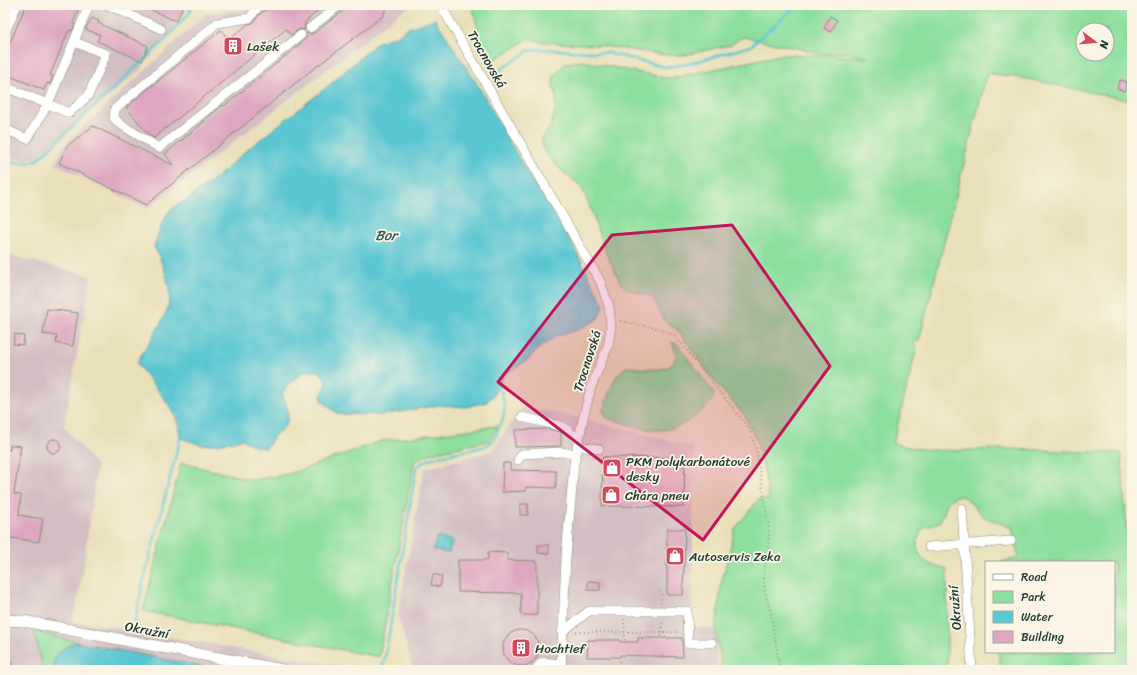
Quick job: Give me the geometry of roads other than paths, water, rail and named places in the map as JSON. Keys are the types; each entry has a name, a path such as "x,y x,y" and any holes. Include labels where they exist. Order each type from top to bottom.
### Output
{"main road":[{"name":"Okružní","path":"5,620 23,621 283,670"}],"street":[{"path":"5,32 17,5"},
{"path":"5,129 27,139 48,104 89,5"},
{"path":"108,5 161,29"},
{"path":"259,5 250,18 217,23 115,109 114,118 124,128 159,148 301,35"},
{"path":"310,28 340,5"},
{"name":"Trocnovská","path":"443,7 600,281 609,306 611,328 608,346 591,387 577,447 568,534 561,667"},
{"path":"5,87 69,113 88,96 106,54 74,42"},
{"path":"522,418 564,427 577,447"},
{"path":"518,460 522,454 560,452 577,447 599,449"},
{"name":"Okružní","path":"962,508 972,670"},
{"path":"929,547 1011,541"},
{"path":"562,632 589,611 687,611 688,643 712,643"},
{"path":"535,670 542,662 561,667"}],"water":[{"name":"Bor","path":"435,19 479,87 522,164 573,245 604,305 598,319 578,330 557,336 540,347 527,361 504,375 494,394 487,402 466,407 439,405 382,415 338,414 322,401 321,395 326,383 322,374 319,371 306,371 290,383 282,394 287,407 288,419 282,430 275,435 265,448 256,447 242,439 219,444 202,445 180,438 178,422 170,406 137,363 168,308 170,297 168,282 154,247 162,223 169,211 216,178 247,150 327,87 378,42 397,36 406,29"},
{"path":"437,537 452,541 449,553 433,550"},
{"path":"76,642 220,670 54,670 55,659 59,652"}],"waterway":[{"path":"5,162 23,163 37,160 166,39 190,12 191,5"},
{"path":"499,71 528,51 536,49 608,53 665,67 688,64 751,46 797,5"},
{"path":"382,668 386,652 416,468 423,462 433,458 478,448 493,441 504,414 503,398 498,383"},
{"path":"134,625 143,583 181,435"}],"place":[{"name":"Lašek","path":"233,46"},
{"name":"PKM polykarbonátové desky","path":"612,468"},
{"name":"Chára pneu","path":"611,495"},
{"name":"Autoservis Zeka","path":"675,556"},
{"name":"Hochtief","path":"521,648"}]}
